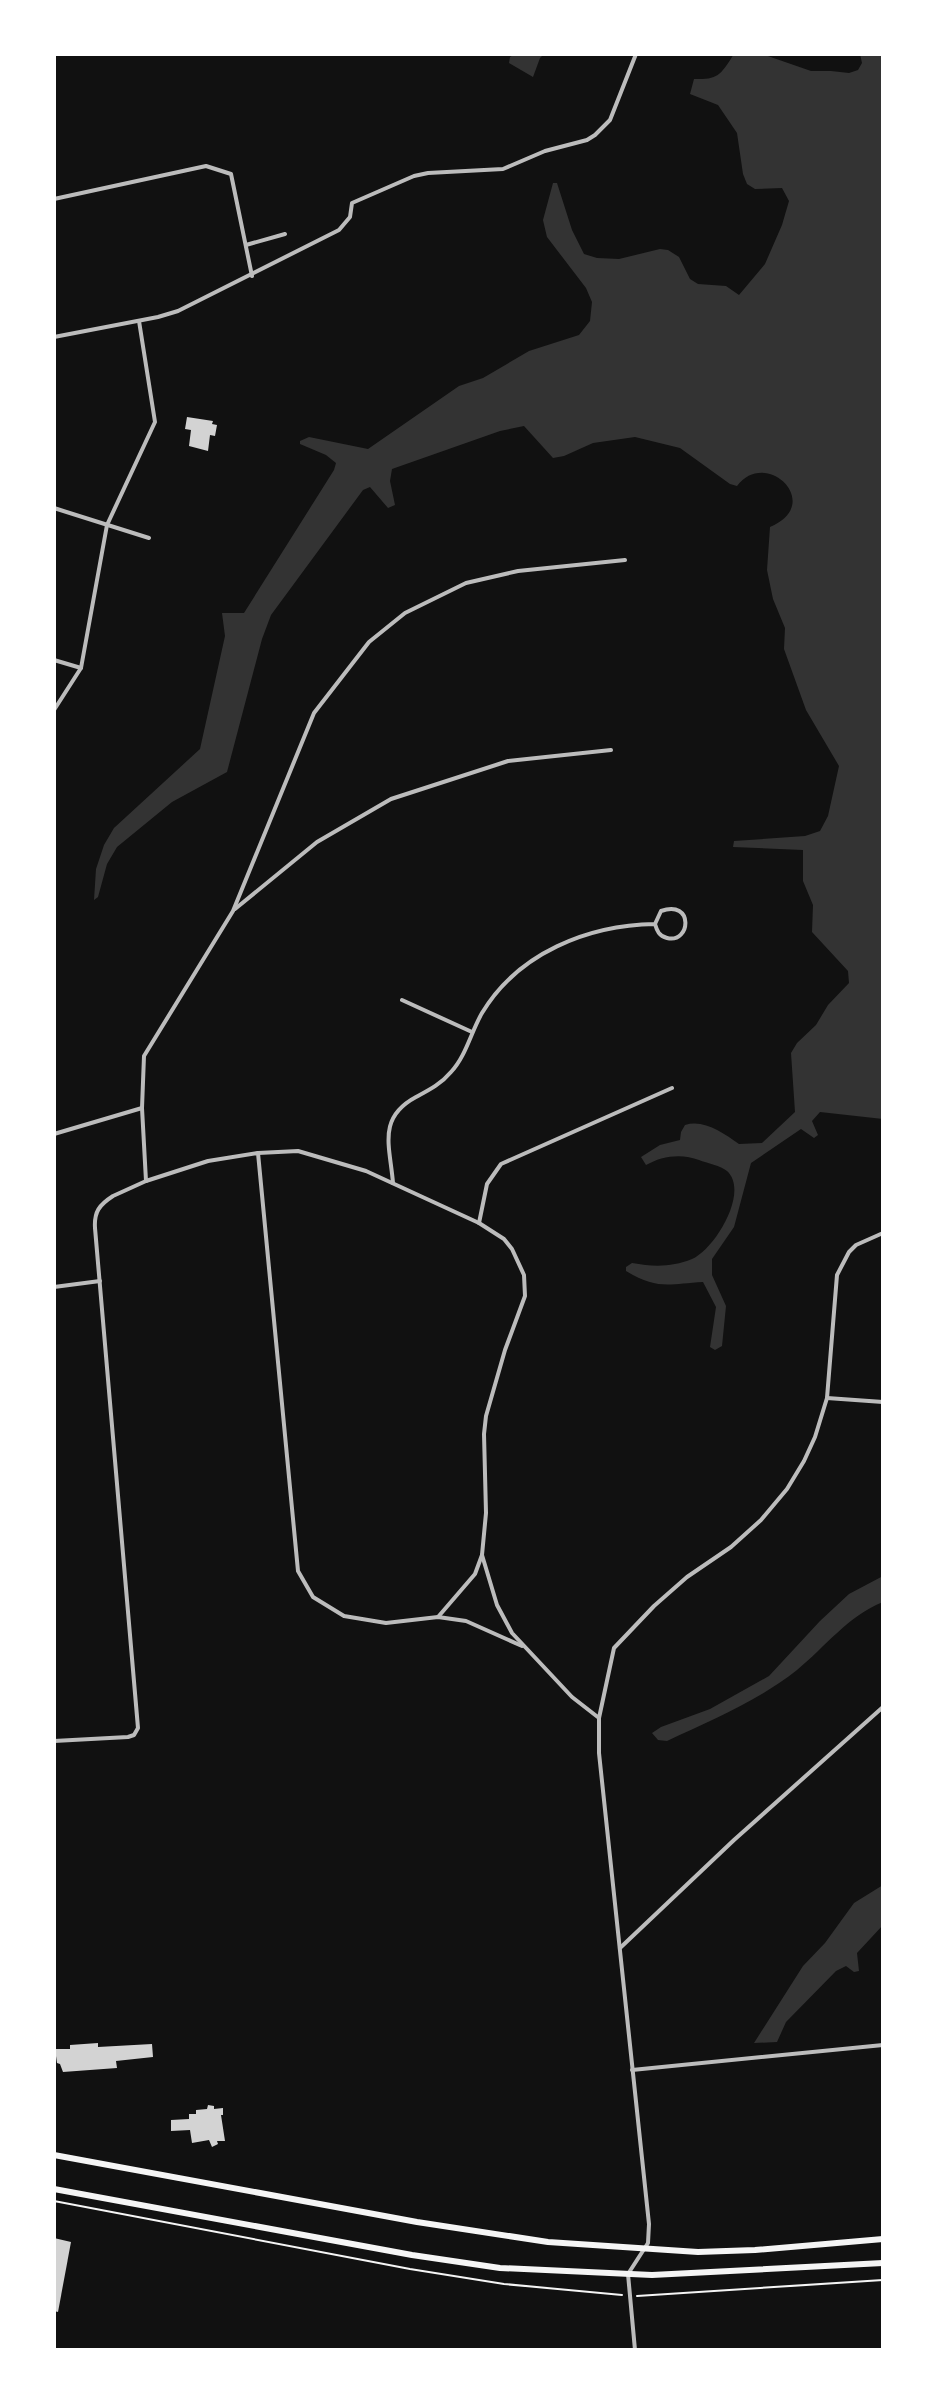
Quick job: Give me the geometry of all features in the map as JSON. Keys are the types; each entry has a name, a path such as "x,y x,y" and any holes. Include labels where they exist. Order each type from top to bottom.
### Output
{"main road":[{"path":"54,2155 453,2228 548,2242 698,2252 883,2239"},
{"path":"54,2189 455,2262 514,2269 628,2274 757,2271 883,2263"}],"street":[{"path":"54,337 178,311 339,230 350,217 352,203 383,188 428,173 503,169 545,151 589,139 610,120 636,54"},
{"path":"54,199 206,166 231,174 252,276"},
{"path":"246,245 285,234"},
{"path":"54,710 81,668 107,525 155,422 139,321"},
{"path":"54,508 149,538"},
{"path":"146,1181 142,1108 144,1056 233,911 314,713 369,642 405,613 466,583 518,571 625,560"},
{"path":"54,660 81,668"},
{"path":"233,911 317,842 391,799 508,761 611,750"},
{"path":"668,909 678,909 686,923 684,931 671,939 660,935 655,924 661,911 668,909"},
{"path":"393,1183 388,1135 393,1116 404,1104 451,1073 499,989 540,955 561,944 606,929 655,924"},
{"path":"402,1000 472,1032"},
{"path":"479,1223 487,1184 501,1164 672,1088"},
{"path":"54,1134 142,1108"},
{"path":"54,1741 128,1737 134,1735 138,1728 95,1228 96,1211 104,1202 146,1181 208,1161 279,1151 311,1154 366,1171 479,1223 504,1239 512,1249 526,1286 522,1308 505,1350 486,1416 486,1513 482,1555 475,1574 438,1617"},
{"path":"258,1153 298,1571 313,1597 344,1616 386,1623 438,1617 466,1621 524,1647"},
{"path":"635,2350 628,2274 645,2249 649,2224 599,1753 599,1718 614,1648 676,1587 731,1547 787,1489 815,1437 827,1398 837,1275 856,1245 883,1233"},
{"path":"54,1287 100,1281"},
{"path":"827,1398 883,1402"},
{"path":"482,1555 504,1619 524,1647 572,1697 599,1718"},
{"path":"620,1948 734,1840 883,1707"},
{"path":"632,2070 883,2045"}],"shaded area":[{"path":"515,54 544,54 533,77 509,63 510,57"},
{"path":"734,54 762,54 811,71 849,73 858,70 862,63 860,54 883,54 883,1119 820,1112 812,1121 818,1135 814,1138 801,1129 751,1163 734,1227 712,1259 712,1275 726,1306 722,1346 715,1350 710,1347 716,1307 703,1282 655,1283 626,1271 626,1267 632,1263 655,1266 677,1264 701,1253 726,1220 732,1206 733,1180 724,1169 692,1158 672,1156 646,1165 641,1157 660,1145 680,1140 685,1125 692,1124 713,1128 739,1144 762,1143 795,1112 791,1053 849,983 848,971 812,932 813,905 803,881 803,850 733,847 734,841 805,836 820,831 828,816 839,766 806,710 784,649 785,628 773,599 767,570 770,527 786,517 792,505 785,483 775,476 762,473 749,476 737,486 730,484 680,448 635,437 593,443 553,458 524,426 500,431 392,469 390,481 395,505 388,508 370,487 363,490 271,615 227,772 172,802 117,847 107,864 98,897 94,900 96,869 114,828 200,749 225,636 222,613 244,613 334,470 336,463 326,455 300,444 300,441 309,437 368,449 459,386 483,378 529,351 579,335 590,321 592,302 586,288 547,237 543,220 553,183 557,183 572,230 584,254 619,259 660,249 668,250 679,257 690,279 698,284 726,286 739,295 765,264 789,201 782,188 755,189 747,184 737,133 718,105 690,94 694,79 714,77"},
{"path":"883,1576 883,1602 859,1615 782,1681 734,1709 667,1741 658,1740 652,1733 710,1709 769,1676 849,1594"},
{"path":"883,1885 883,1925 857,1953 859,1971 854,1972 846,1966 836,1971 786,2022 777,2042 754,2043 803,1966 825,1943 854,1903"}],"building":[{"path":"187,417 213,421 212,424 217,425 215,436 210,435 208,451 189,446 191,430 185,429"},
{"path":"98,2043 98,2047 152,2044 153,2057 116,2061 117,2068 63,2072 57,2063 55,2049"},
{"path":"208,2105 214,2106 214,2109 223,2108 221,2115 225,2141 217,2141 218,2144 212,2147 209,2140 192,2143 190,2130 171,2131 171,2120 189,2119 189,2114 207,2109"},
{"path":"54,2238 71,2242 58,2312 54,2311"}]}
